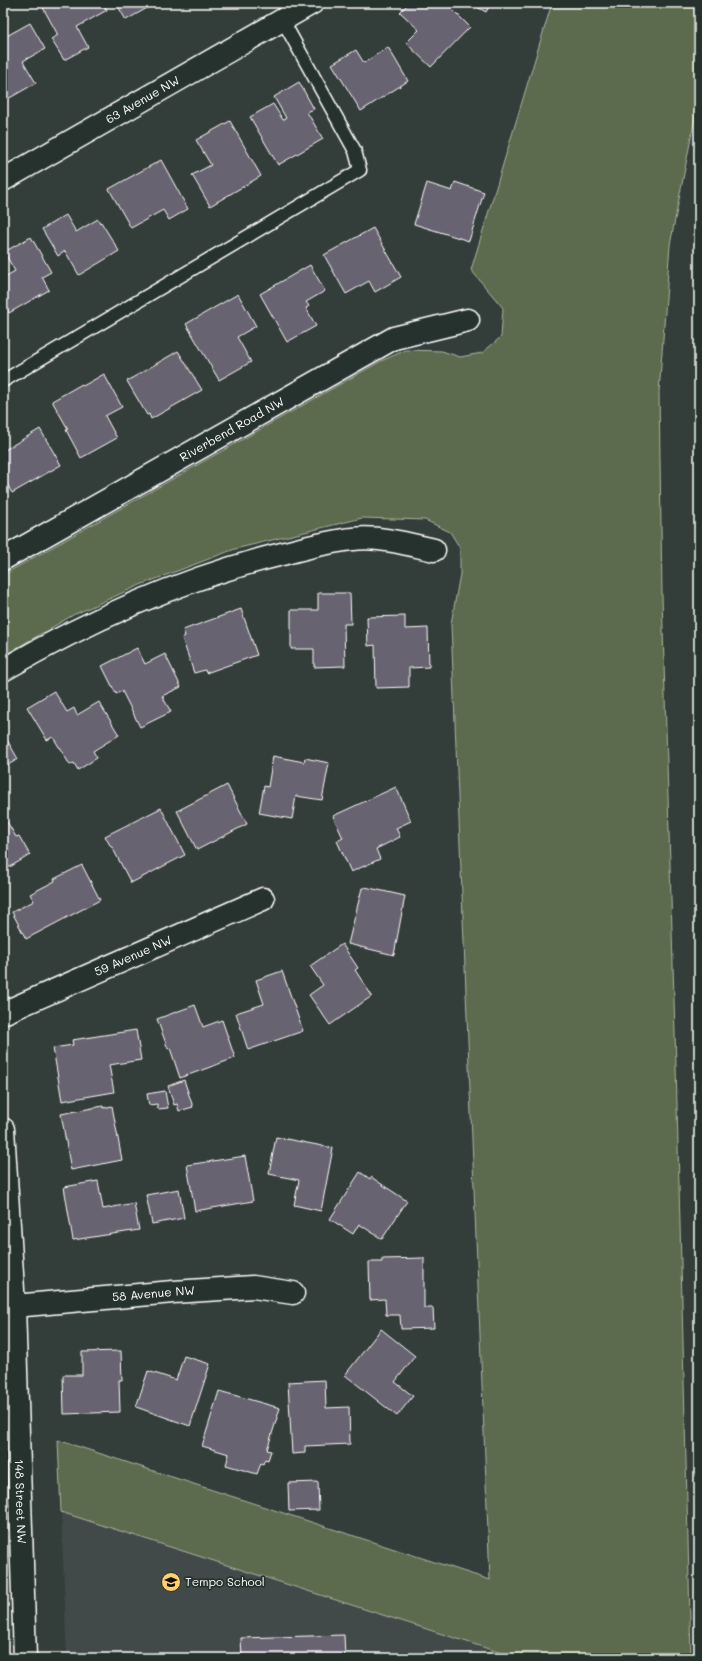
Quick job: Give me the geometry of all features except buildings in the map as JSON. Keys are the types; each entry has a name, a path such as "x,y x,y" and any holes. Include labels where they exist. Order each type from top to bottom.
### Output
{"street":[{"name":"63 Avenue NW","path":"3,180 283,21 312,3"},
{"name":"Riverbend Road NW","path":"3,559 394,338 468,320"},
{"path":"3,670 61,637 108,614 164,590 255,560 304,548 353,539 393,541 434,550"},
{"name":"59 Avenue NW","path":"3,1013 263,899"},
{"name":"148 Street NW","path":"3,1129 14,1306 25,1658"},
{"name":"58 Avenue NW","path":"14,1306 173,1292 253,1287 293,1293"}],"lane":[{"path":"3,380 360,170 355,151 283,21"}],"shaded area":[{"name":"Tempo School","path":"61,1512 493,1651 517,1658 67,1658"}],"green space":[{"path":"552,3 699,3 699,97 670,245 659,392 662,595 691,1658 517,1658 61,1512 58,1440 490,1580 451,624 460,574 460,548 450,532 425,520 362,518 235,549 140,585 73,615 3,656 3,575 381,361 406,350 442,351 460,357 482,353 501,337 503,308 471,270"}],"place":[{"name":"Tempo School","path":"171,1582"}]}
